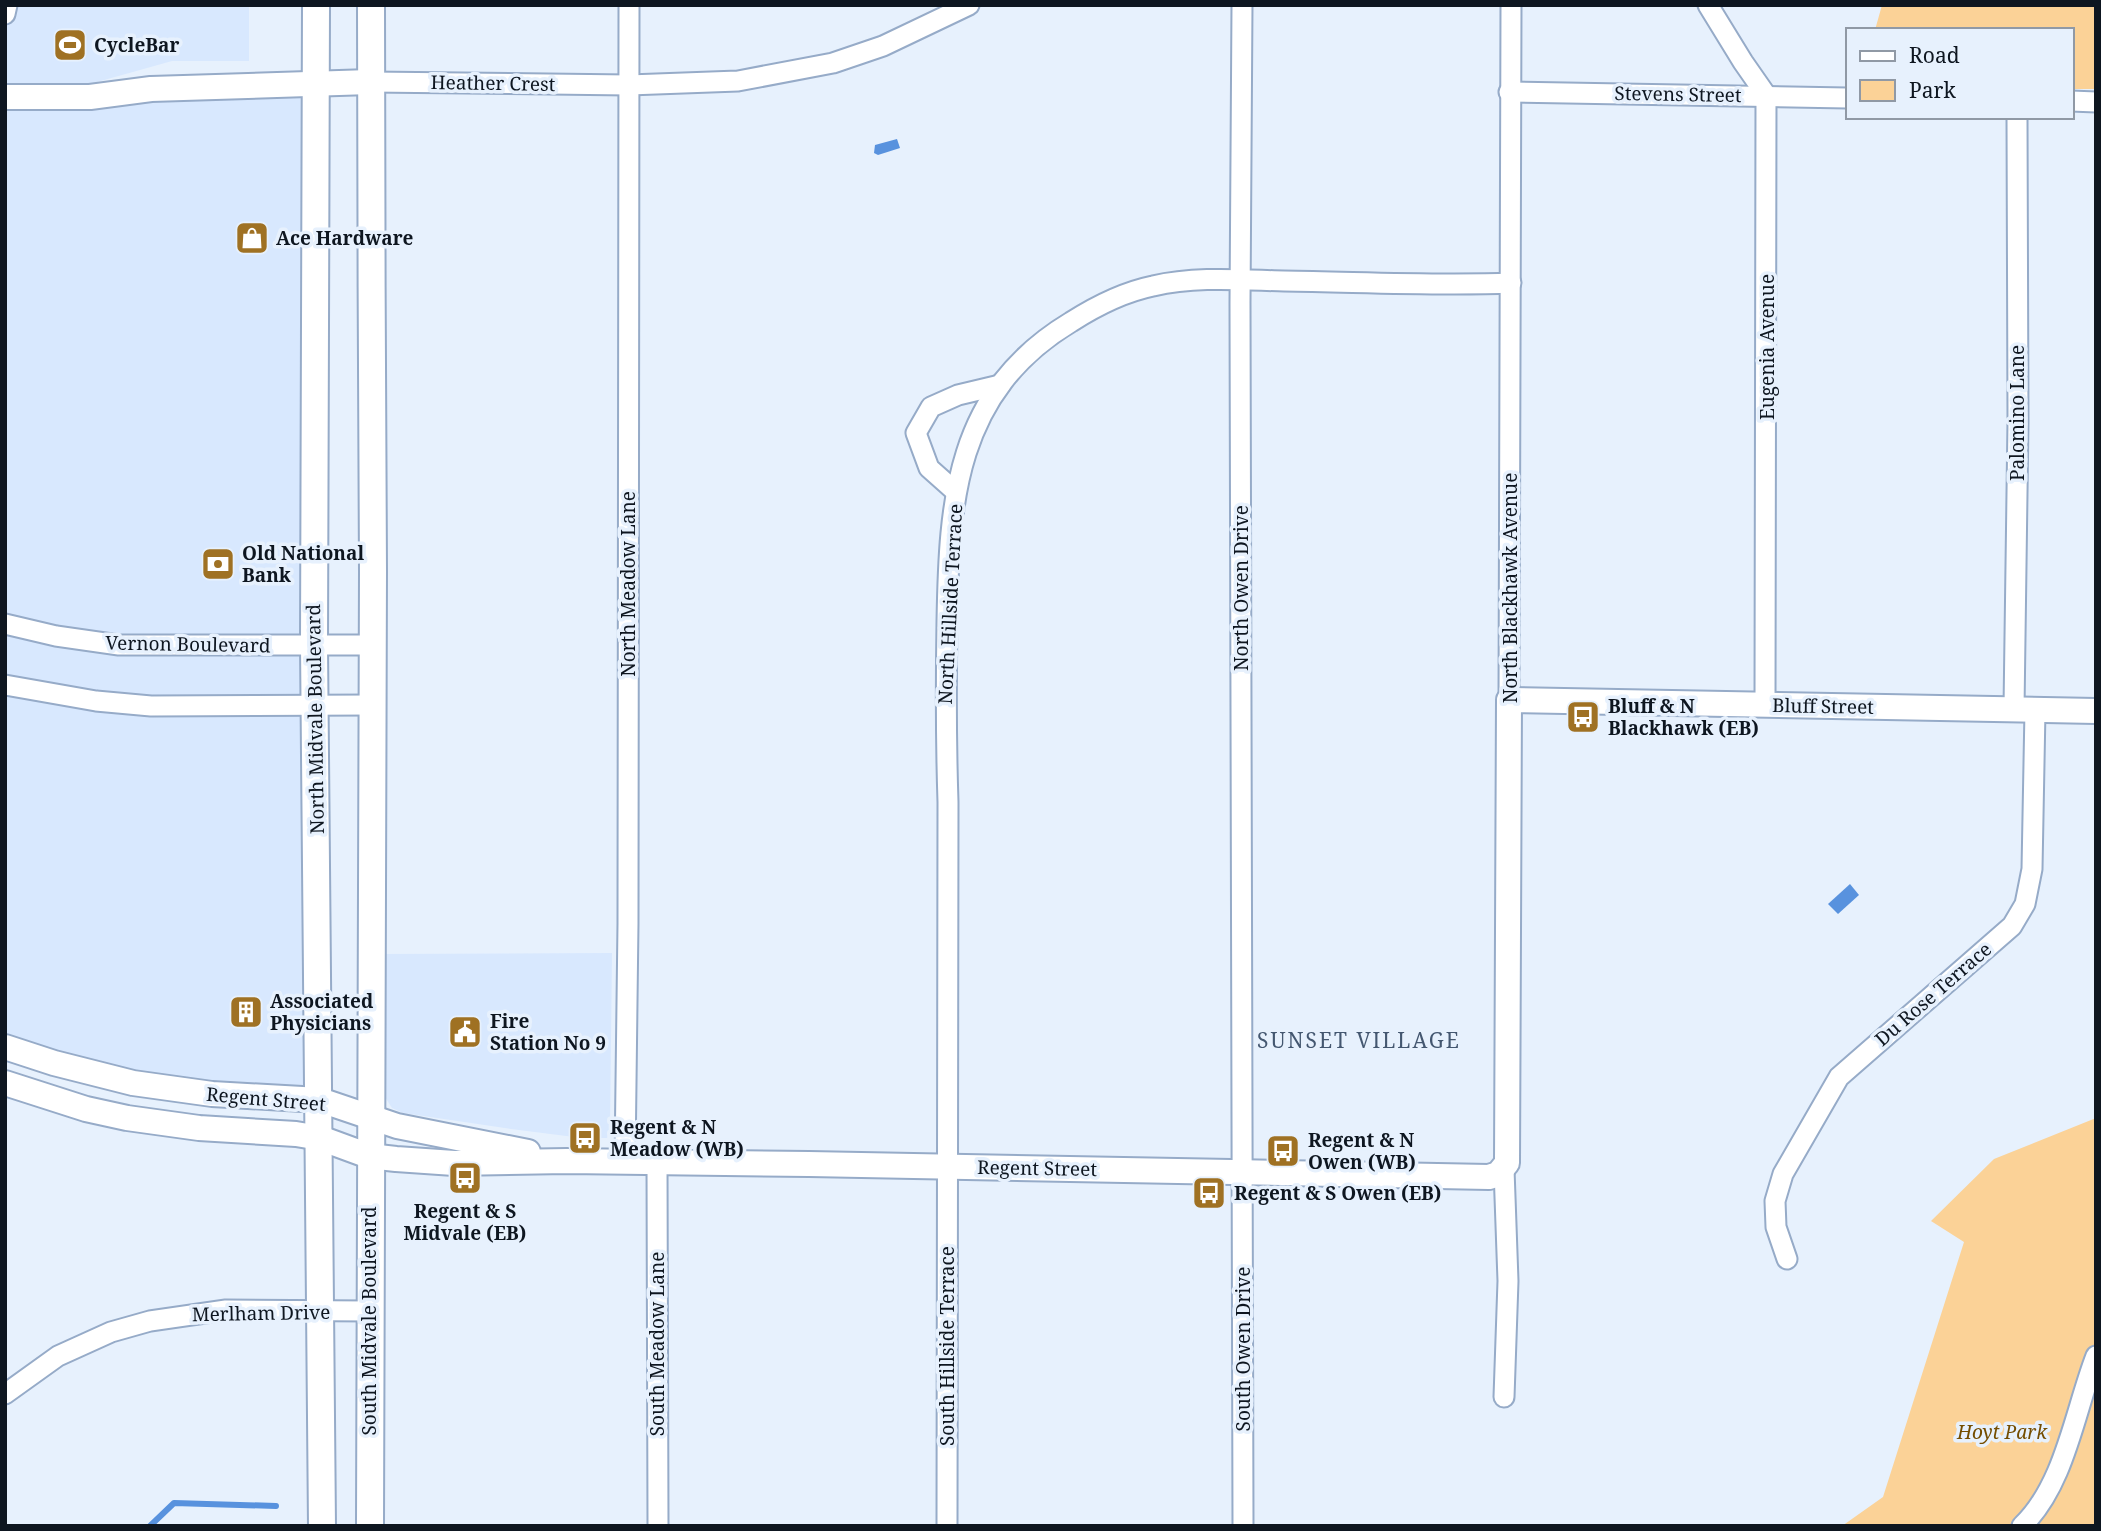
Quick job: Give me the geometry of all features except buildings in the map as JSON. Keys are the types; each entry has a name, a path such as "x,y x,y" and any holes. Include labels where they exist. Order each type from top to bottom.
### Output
{"main road":[{"name":"North Midvale Boulevard","path":"316,5 314,645 320,1138"},
{"path":"370,1116 373,645 371,5"},
{"name":"South Midvale Boulevard","path":"370,1116 370,1526"},
{"path":"320,1138 322,1526"}],"street":[{"path":"5,14 7,5"},
{"name":"North Meadow Lane","path":"625,1162 628,923 629,5"},
{"name":"Heather Crest","path":"5,97 78,98 151,89 370,82 629,85 738,81 809,69 883,46 969,5"},
{"name":"North Owen Drive","path":"1242,5 1240,278 1243,1171"},
{"name":"North Blackhawk Avenue","path":"1504,1169 1507,1163 1511,5"},
{"path":"1708,5 1742,62 1766,95"},
{"name":"Stevens Street","path":"1510,92 1846,98"},
{"name":"Eugenia Avenue","path":"1765,705 1766,95"},
{"path":"2073,102 2096,102"},
{"name":"Palomino Lane","path":"2017,119 2018,421 2025,709"},
{"name":"North Hillside Terrace","path":"947,1167 948,802 945,709 948,581 956,492 963,457 976,426 1000,385 1022,360 1056,331 1114,298 1152,286 1240,278 1465,285 1511,283"},
{"path":"956,492 929,468 916,433 931,407 958,395 1000,385"},
{"name":"Vernon Boulevard","path":"5,624 56,636 119,645 373,645"},
{"path":"5,685 96,701 151,706 372,705"},
{"name":"Bluff Street","path":"1509,700 2096,711"},
{"name":"Du Rose Terrace","path":"1787,1259 1776,1227 1775,1201 1783,1174 1839,1077 2012,926 2025,904 2032,869 2025,709"},
{"name":"Regent Street","path":"5,1047 54,1063 133,1083 212,1094 320,1100 397,1126 567,1161"},
{"name":"Regent Street","path":"5,1083 86,1109 139,1120 200,1128 296,1134 320,1138 369,1156 454,1163 657,1162 1489,1177 1504,1169"},
{"name":"South Meadow Lane","path":"657,1162 658,1526"},
{"name":"South Hillside Terrace","path":"947,1167 947,1526"},
{"path":"1504,1169 1508,1281 1504,1397"},
{"name":"South Owen Drive","path":"1243,1171 1243,1526"},
{"name":"Merlham Drive","path":"5,1394 58,1356 131,1326 180,1315 226,1310 369,1311"},
{"path":"2022,1526 2045,1499 2058,1472 2096,1356"}],"shaded area":[{"path":"5,5 249,5 249,61 172,61 90,84 5,84"},
{"path":"315,85 320,1100 212,1094 5,1047 5,97"},
{"path":"612,953 610,1127 607,1138 582,1138 511,1129 403,1113 392,1108 382,1091 383,954"}],"green space":[{"path":"1882,5 2096,5 2096,89 2073,89 2073,28 1876,28"},
{"name":"Hoyt Park","path":"2096,1118 2096,1526 1842,1526 1883,1497 1964,1242 1931,1221 1994,1159"}],"water":[{"path":"897,139 900,148 878,155 874,153 875,145"},
{"path":"1850,884 1859,895 1838,914 1828,904"}],"waterway":[{"path":"150,1526 174,1503 276,1506"}],"place":[{"name":"CycleBar","path":"70,45"},
{"name":"Ace Hardware","path":"252,238"},
{"name":"Old National Bank","path":"218,564"},
{"name":"Bluff & N Blackhawk (EB)","path":"1583,717"},
{"name":"Associated Physicians","path":"246,1012"},
{"name":"Fire Station No 9","path":"465,1032"},
{"name":"Regent & N Meadow (WB)","path":"585,1138"},
{"name":"Regent & N Owen (WB)","path":"1283,1151"},
{"name":"Regent & S Midvale (EB)","path":"465,1178"},
{"name":"Regent & S Owen (EB)","path":"1209,1193"}],"district":[{"name":"SUNSET VILLAGE","path":"1359,1040"}]}
